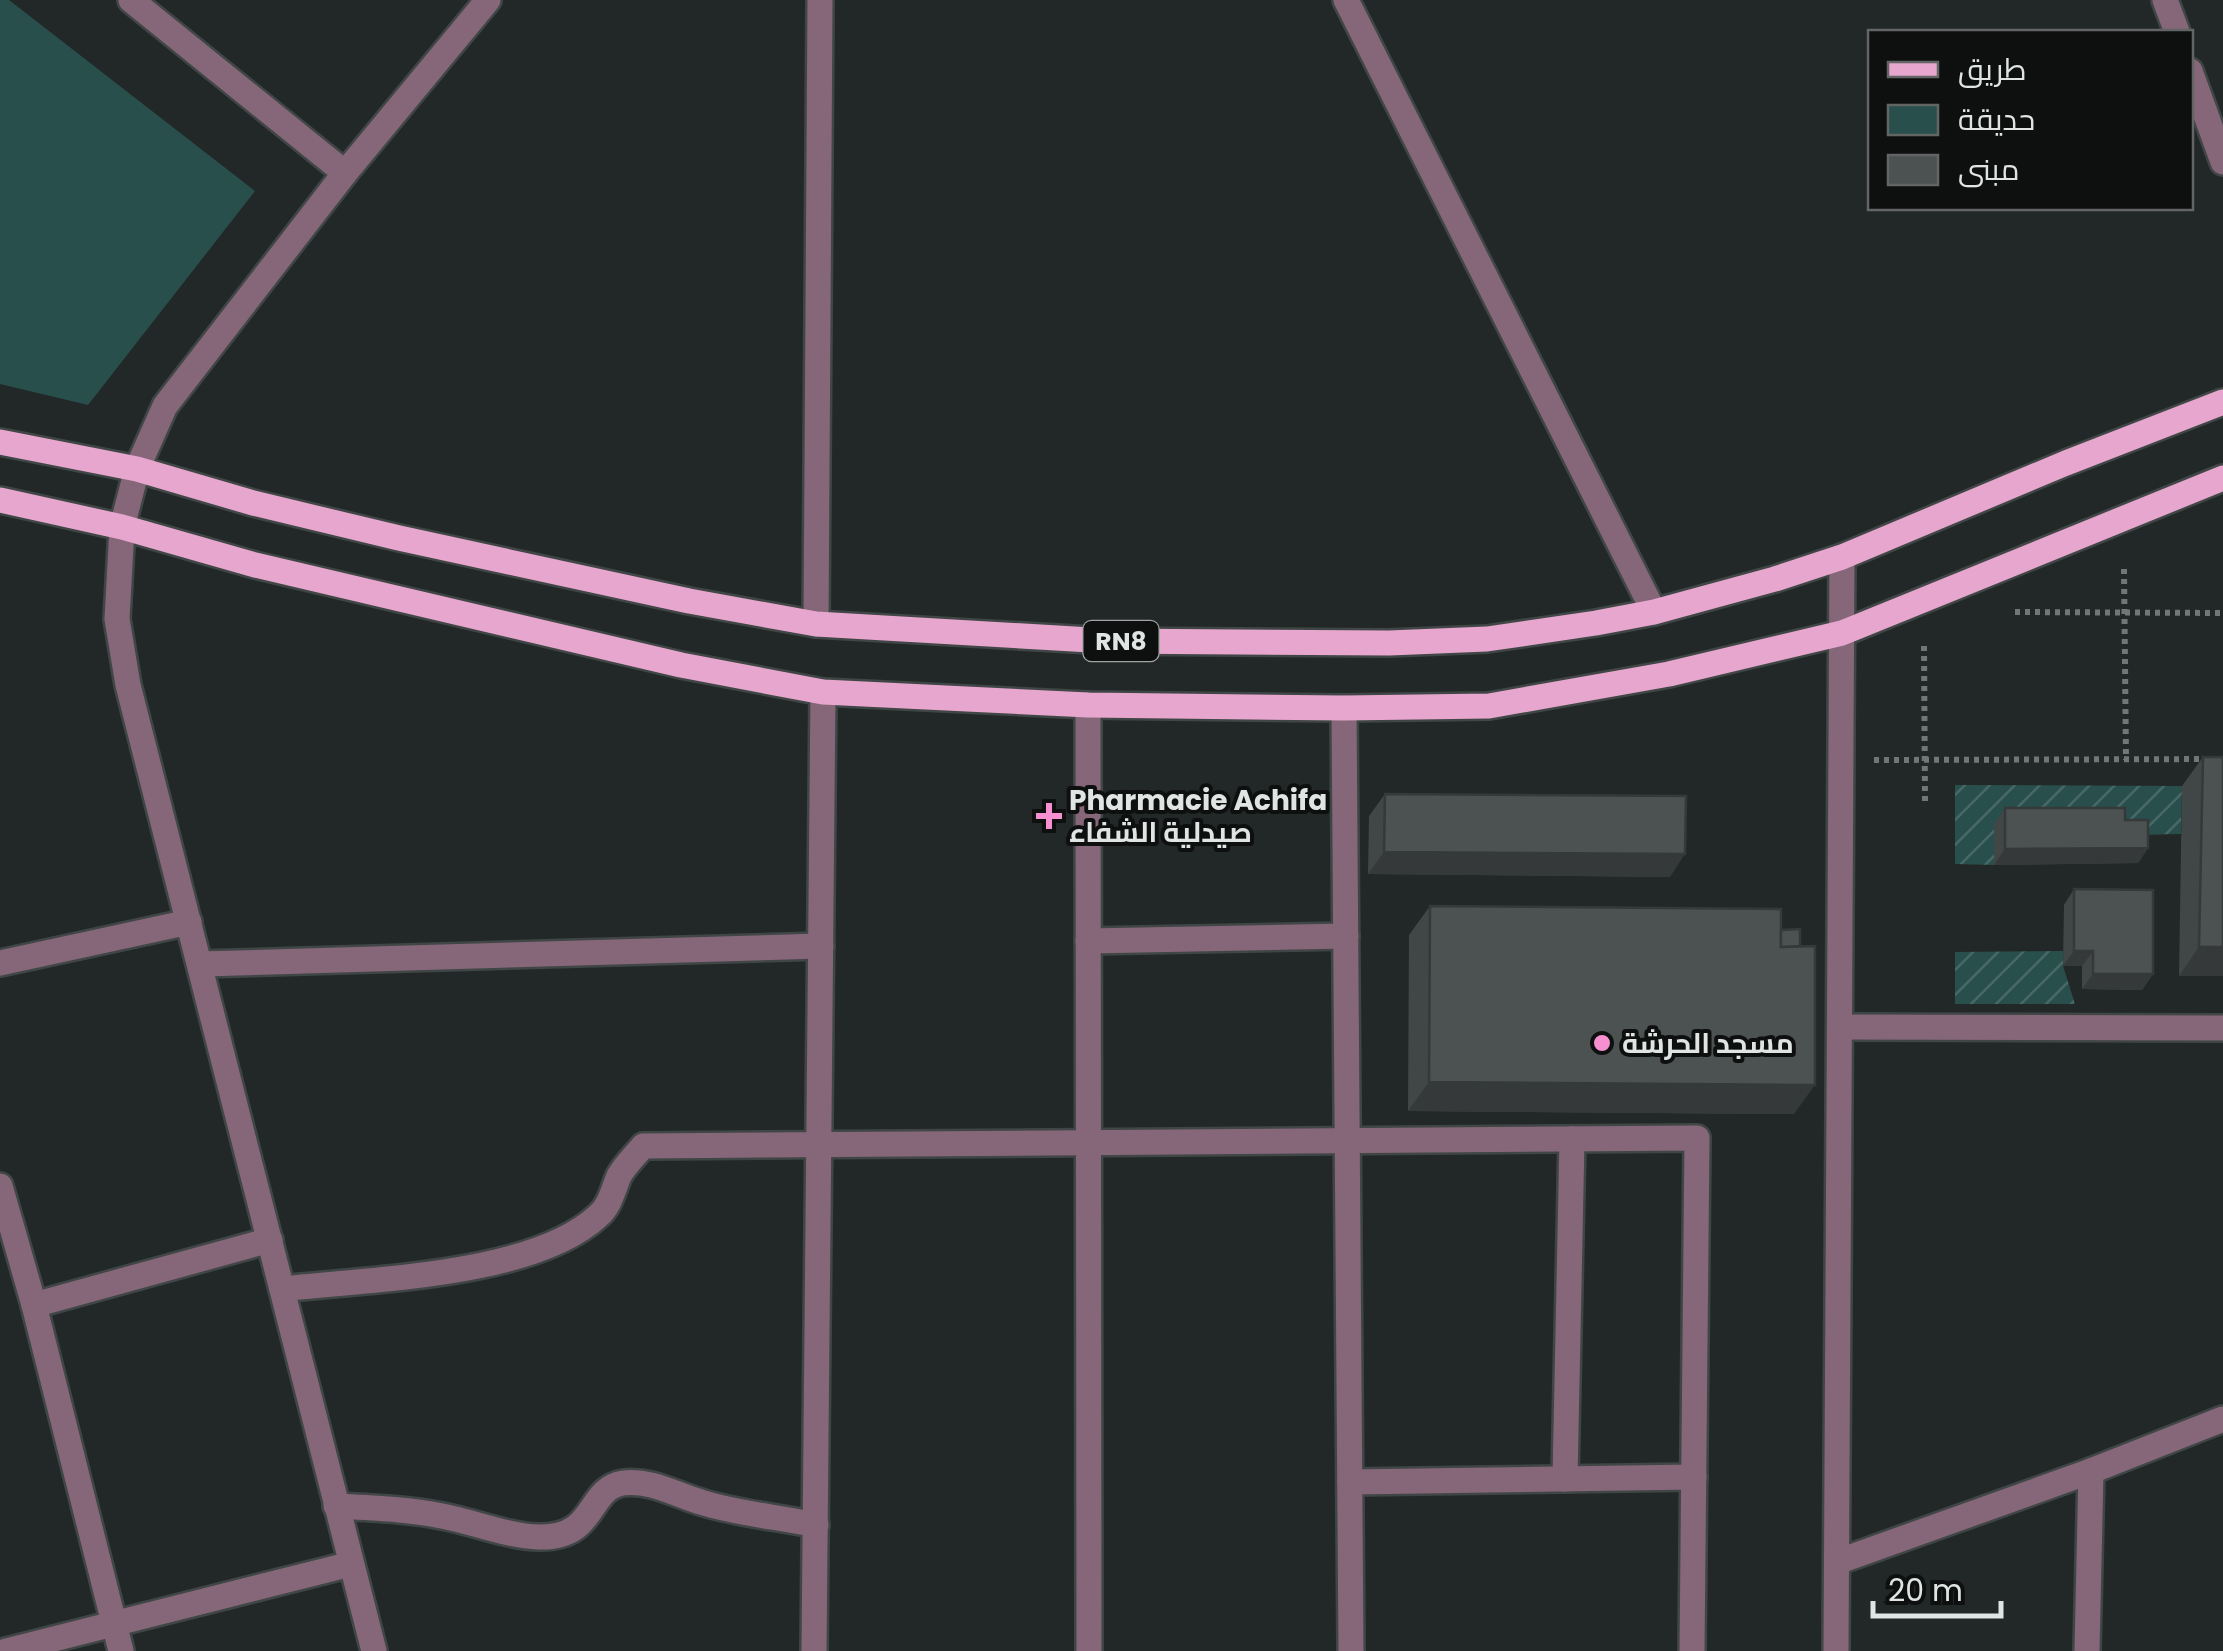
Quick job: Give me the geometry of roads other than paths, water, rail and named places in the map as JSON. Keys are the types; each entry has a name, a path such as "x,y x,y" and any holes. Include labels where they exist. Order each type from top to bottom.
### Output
{"main road":[{"name":"RN8","path":"0,442 137,468 253,503 399,538 689,601 816,624 1108,641 1389,643 1487,638 1654,612 1842,557 2223,402"},
{"path":"0,500 122,527 254,565 681,664 823,692 1088,705 1344,708 1489,706 1669,674 1842,633 2223,478"}],"street":[{"path":"130,0 344,172"},
{"path":"374,1651 122,652 117,618 122,527 137,468 164,406 344,172 488,0"},
{"path":"816,624 820,0"},
{"path":"1346,0 1654,612"},
{"path":"2165,0 2175,30"},
{"path":"2193,79 2223,162"},
{"path":"1836,1651 1842,557"},
{"path":"814,1651 823,692"},
{"path":"1088,705 1090,1651"},
{"path":"1344,708 1351,1651"},
{"path":"0,963 189,922"},
{"path":"1088,941 1346,936"},
{"path":"201,964 821,946"},
{"path":"1840,1026 2223,1028"},
{"path":"282,1289 504,1262 546,1248 580,1231 602,1213 620,1173 643,1146 1697,1138 1692,1651"},
{"path":"1565,1479 1572,1139"},
{"path":"0,1186 34,1305 120,1651"},
{"path":"34,1305 270,1240"},
{"path":"1836,1562 2092,1471 2223,1419"},
{"path":"2087,1651 2092,1471"},
{"path":"1350,1482 1694,1477"},
{"path":"336,1506 441,1516 517,1534 562,1535 578,1528 608,1488 636,1483 705,1504 816,1525"},
{"path":"6,1651 352,1564"}],"place":[{"name":"Pharmacie Achifa صيدلية الشفاء","path":"1049,816"},
{"name":"مسجد الحرشة","path":"1602,1043"}]}
